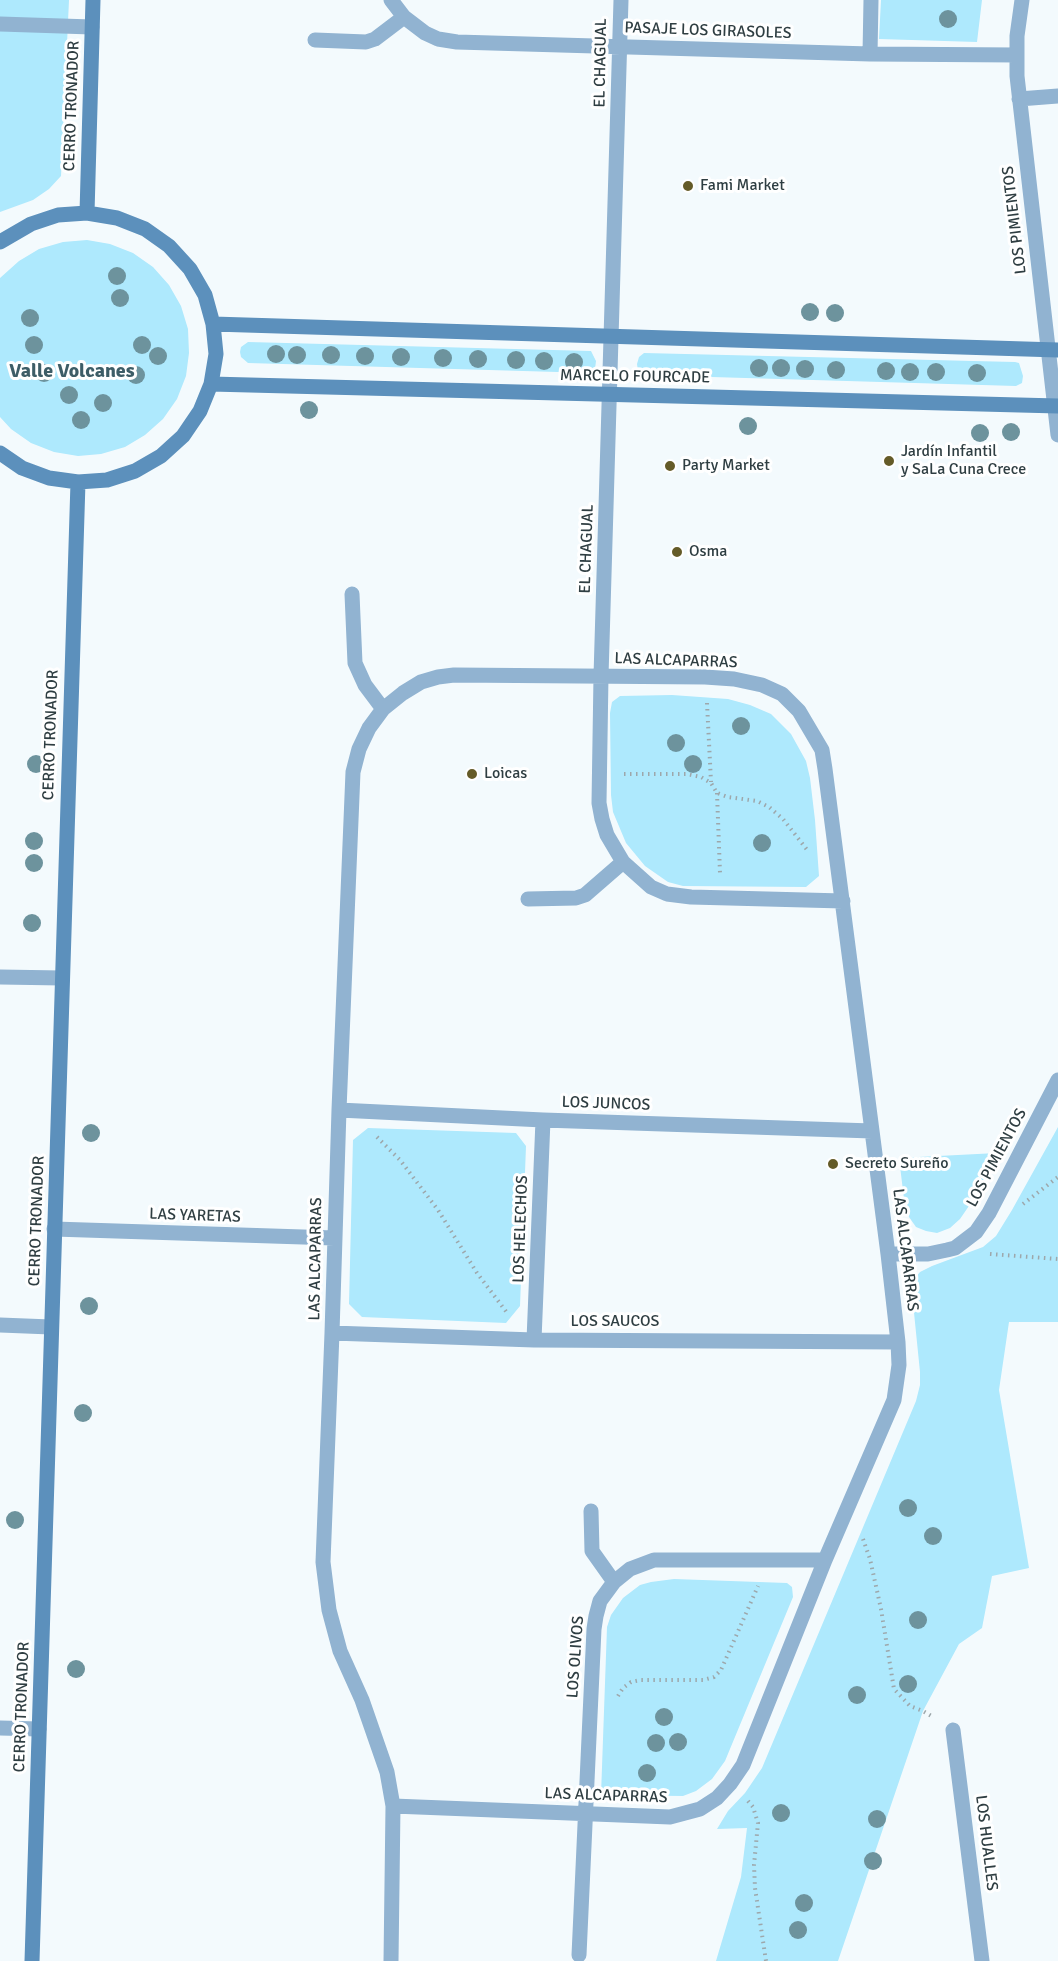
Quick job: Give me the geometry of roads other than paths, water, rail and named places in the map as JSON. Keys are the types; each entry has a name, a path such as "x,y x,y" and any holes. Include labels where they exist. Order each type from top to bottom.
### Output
{"street":[{"name":"CERRO TRONADOR","path":"87,213 93,0"},
{"name":"PASAJE LOS GIRASOLES","path":"391,0 404,17 425,33 438,39 457,42 870,54 1017,55"},
{"name":"EL CHAGUAL","path":"621,0 601,676 599,803 602,819 607,836 623,862 651,886 667,894 721,898 843,901"},
{"path":"870,54 871,0"},
{"name":"LOS PIMIENTOS","path":"1022,0 1017,36 1019,99 1053,350 1058,435"},
{"path":"315,40 366,42 375,39 404,17"},
{"path":"0,24 92,27"},
{"path":"1019,99 1058,96"},
{"path":"0,242 31,224 58,216 87,213 117,218 145,229 169,246 190,269 205,295 213,324 216,354 211,384 200,411 183,435 161,456 135,471 107,480 78,482 49,478 22,468 0,453"},
{"path":"213,324 1053,350"},
{"name":"MARCELO FOURCADE","path":"211,384 1056,406"},
{"name":"CERRO TRONADOR","path":"32,1961 78,482"},
{"path":"352,594 355,663 365,685 382,709"},
{"name":"LAS ALCAPARRAS","path":"391,1961 393,1806 384,1762 362,1700 340,1651 329,1610 323,1562 353,772 359,749 382,709 412,687 438,677 454,675 705,677 735,679 762,685 782,694 799,711 822,750 898,1342 899,1365 894,1400 825,1560 743,1765 717,1798 687,1814 653,1817 393,1806"},
{"path":"528,899 585,896 623,862"},
{"path":"0,977 62,978"},
{"name":"LOS PIMIENTOS","path":"888,1254 928,1254 955,1248 976,1232 989,1213 1058,1080"},
{"name":"LOS JUNCOS","path":"339,1110 543,1120 872,1131"},
{"name":"LOS HELECHOS","path":"534,1340 543,1120"},
{"name":"LAS YARETAS","path":"54,1229 334,1238"},
{"path":"0,1325 51,1327"},
{"name":"LOS SAUCOS","path":"332,1333 534,1340 898,1342"},
{"path":"591,1511 592,1551 614,1582"},
{"name":"LOS OLIVOS","path":"579,1955 596,1616 600,1601 614,1582 630,1569 654,1560 825,1560"},
{"path":"0,1728 39,1729"},
{"name":"LOS HUALLES","path":"953,1730 982,1961"}],"place":[{"name":"Fami Market","path":"688,186"},
{"name":"Jardín Infantil y SaLa Cuna Crece","path":"889,461"},
{"name":"Party Market","path":"670,466"},
{"name":"Osma","path":"677,552"},
{"name":"Loicas","path":"472,774"},
{"name":"Secreto Sureño","path":"833,1164"}],"district":[{"name":"Valle Volcanes","path":"72,372"}]}
